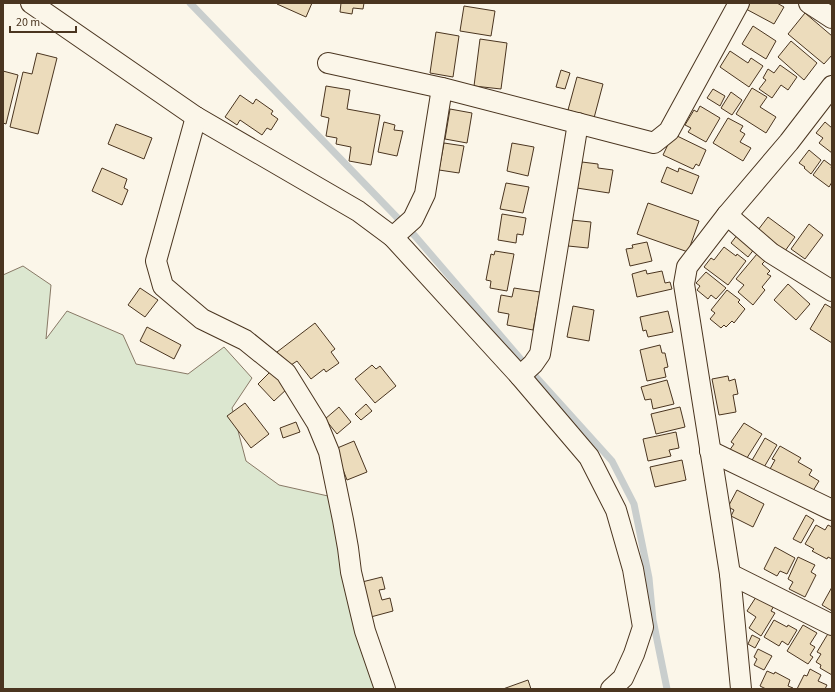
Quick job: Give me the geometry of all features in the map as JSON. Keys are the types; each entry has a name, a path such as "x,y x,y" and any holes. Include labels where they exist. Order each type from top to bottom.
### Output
{"street":[{"path":"31,3 196,117 358,211 393,237 520,376 589,457 616,510 633,569 643,627 634,654 623,678 611,689"},
{"path":"328,63 442,88 654,143 669,131 739,3"},
{"path":"809,3 832,18"},
{"path":"741,689 730,574 684,284 687,267 727,215 789,142 832,86"},
{"path":"393,237 413,219 425,194 442,88"},
{"path":"196,117 156,261 163,286 202,319 245,340 286,373 317,423 329,452 344,520 351,572 365,631 385,689"},
{"path":"520,376 533,364 540,354 578,123"},
{"path":"727,215 771,253 832,291"},
{"path":"710,452 832,510"},
{"path":"730,574 832,625"}],"green space":[{"path":"23,266 51,285 46,339 67,311 123,335 136,364 188,374 224,347 252,378 232,408 246,461 279,485 328,496 378,689 3,689 3,275"}],"building":[{"path":"312,3 306,17 277,4"},
{"path":"341,3 364,3 363,9 353,8 352,14 340,12"},
{"path":"750,3 777,3 784,7 774,24 746,9"},
{"path":"464,6 495,11 491,36 460,31"},
{"path":"805,13 832,36 832,55 824,64 788,34"},
{"path":"753,26 776,41 766,59 742,44"},
{"path":"436,32 459,36 453,77 430,73"},
{"path":"480,39 507,43 501,89 474,86"},
{"path":"791,41 817,63 804,80 778,57"},
{"path":"730,51 748,63 751,58 763,66 749,87 720,67"},
{"path":"37,53 57,58 38,134 10,127 23,72 32,74"},
{"path":"780,65 797,77 788,90 781,85 772,98 759,89 766,80 763,78 768,69 774,73"},
{"path":"561,70 570,73 565,89 556,87"},
{"path":"3,71 18,75 6,124 3,123"},
{"path":"577,77 603,84 594,118 568,110"},
{"path":"326,86 350,90 347,109 380,115 371,165 349,161 351,147 336,144 337,138 326,136 329,118 321,116"},
{"path":"752,88 767,97 760,107 776,117 766,133 736,114"},
{"path":"713,89 725,96 720,106 707,98"},
{"path":"731,92 742,100 732,115 721,108"},
{"path":"240,95 253,104 256,99 273,111 271,114 278,119 271,130 267,128 262,135 240,120 237,125 225,117"},
{"path":"700,106 720,118 706,142 688,132 691,128 685,125 694,110 697,112"},
{"path":"450,109 472,113 467,143 445,139"},
{"path":"728,118 743,126 740,131 745,134 740,142 751,148 743,161 713,143"},
{"path":"384,122 395,125 394,130 403,131 397,156 378,152"},
{"path":"825,122 832,128 832,153 819,143 823,138 816,133"},
{"path":"116,124 152,138 144,159 108,144"},
{"path":"673,134 706,150 699,166 696,164 693,169 663,155"},
{"path":"444,143 464,146 459,173 439,170"},
{"path":"512,143 534,147 528,176 507,171"},
{"path":"809,150 821,160 811,174 799,163"},
{"path":"824,160 832,166 832,182 829,187 813,175"},
{"path":"582,162 598,164 598,168 613,170 609,193 577,188"},
{"path":"667,167 678,172 679,168 699,176 692,194 661,182"},
{"path":"102,168 127,179 124,188 128,190 122,205 92,191"},
{"path":"506,183 529,187 523,213 500,209"},
{"path":"648,203 699,221 688,252 637,234"},
{"path":"502,214 526,218 523,235 517,234 516,243 498,240"},
{"path":"768,217 795,237 785,251 758,230"},
{"path":"571,220 591,222 588,248 568,246"},
{"path":"809,224 823,235 805,259 791,249"},
{"path":"738,234 755,248 748,257 731,243"},
{"path":"647,242 652,261 630,266 626,249 633,248 632,245"},
{"path":"724,247 746,261 728,285 704,267 711,258 714,260"},
{"path":"495,251 514,254 507,291 490,288 491,281 486,280 491,254 494,255"},
{"path":"757,254 765,261 762,264 770,271 767,274 771,276 762,287 765,290 753,305 738,292 744,285 736,279"},
{"path":"646,270 647,274 662,271 665,283 670,282 672,289 637,297 632,274"},
{"path":"706,272 726,288 716,299 711,295 708,299 697,290 700,286 696,283"},
{"path":"788,284 810,304 796,320 774,300"},
{"path":"140,288 158,300 145,317 128,305"},
{"path":"514,288 540,292 533,330 507,325 509,314 498,312 501,295 512,297"},
{"path":"727,290 740,300 738,302 745,309 734,323 732,321 726,327 724,325 721,328 710,319 715,313 711,310"},
{"path":"825,304 832,308 832,343 810,329"},
{"path":"573,306 594,310 589,341 567,337"},
{"path":"668,311 673,332 648,337 646,330 643,331 640,317"},
{"path":"315,323 335,349 331,352 339,363 326,372 324,369 311,379 297,361 288,367 277,352"},
{"path":"147,327 181,345 174,359 140,341"},
{"path":"660,345 662,353 665,353 668,367 664,368 666,377 647,381 640,350"},
{"path":"372,365 376,369 380,366 396,386 375,403 355,379"},
{"path":"271,371 288,388 274,401 258,384"},
{"path":"728,376 729,381 735,379 738,394 733,395 736,412 719,415 712,379"},
{"path":"667,380 674,404 653,409 651,399 645,400 641,387"},
{"path":"245,403 269,434 251,448 227,416"},
{"path":"366,404 372,411 361,420 355,414"},
{"path":"339,407 351,422 337,434 325,419"},
{"path":"680,407 685,427 656,434 651,414"},
{"path":"296,422 300,432 283,438 280,428"},
{"path":"744,423 762,434 745,461 729,451 734,444 731,442"},
{"path":"676,432 679,448 669,450 671,456 648,461 643,439"},
{"path":"765,438 777,445 763,469 751,462"},
{"path":"354,441 367,472 347,480 335,449"},
{"path":"780,446 801,458 798,462 812,470 809,475 819,481 811,494 770,469 775,460 772,459"},
{"path":"682,460 686,480 655,487 650,467"},
{"path":"737,490 764,504 753,527 731,516 734,510 728,507"},
{"path":"806,515 814,520 801,543 793,539"},
{"path":"816,525 825,530 828,525 832,527 832,559 828,557 827,559 812,551 814,549 805,544"},
{"path":"775,547 795,558 787,574 780,571 777,576 764,569"},
{"path":"798,557 815,565 811,572 816,575 805,597 789,589 793,582 788,579"},
{"path":"382,577 385,589 379,590 382,600 390,598 393,611 367,618 358,583"},
{"path":"832,587 832,611 822,605"},
{"path":"758,594 775,604 771,611 775,613 761,636 749,628 756,617 747,611"},
{"path":"774,620 787,627 788,625 797,630 788,645 782,641 779,646 764,637"},
{"path":"803,625 817,633 810,644 815,647 810,655 813,657 808,664 787,651"},
{"path":"829,632 832,634 832,675 820,668 821,665 816,662 821,654 817,652"},
{"path":"752,635 760,639 755,648 748,644"},
{"path":"758,649 772,656 764,670 754,665 757,659 754,657"},
{"path":"810,669 821,675 818,681 827,685 825,689 797,689 804,675 807,676"},
{"path":"767,671 774,674 775,672 790,680 788,686 793,689 766,689 760,686"},
{"path":"528,680 531,689 503,689"}],"waterway":[{"path":"190,3 415,236 537,378 612,461 634,504 649,578 653,620 667,689"}]}
